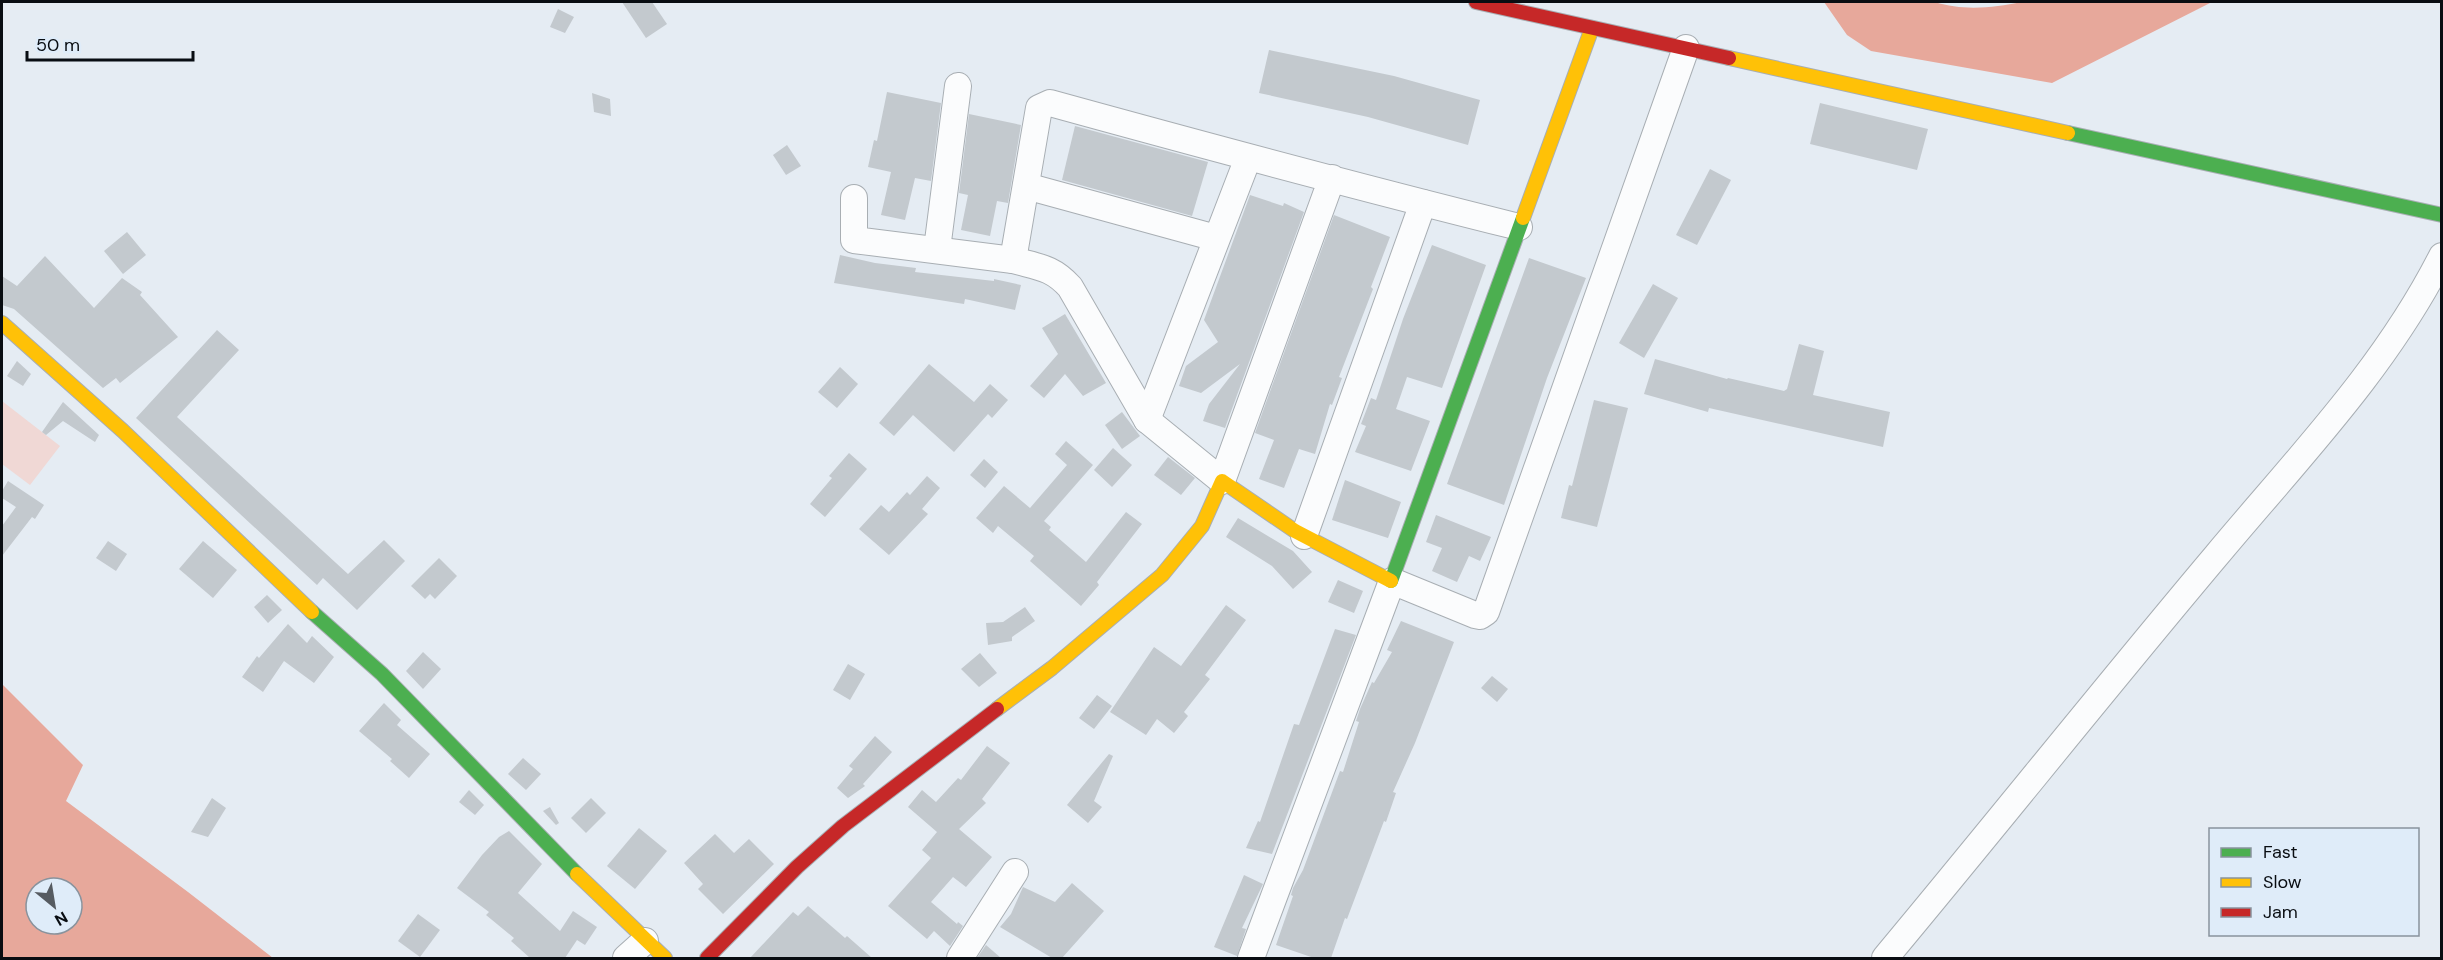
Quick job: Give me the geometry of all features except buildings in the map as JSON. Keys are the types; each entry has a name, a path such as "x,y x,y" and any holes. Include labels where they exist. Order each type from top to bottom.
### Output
{"street":[{"path":"1476,2 2442,215"},
{"path":"1251,958 1392,581 1592,28"},
{"path":"854,198 854,240 1013,260 1054,272 1070,287 1147,420 1222,481 1304,536 1392,581 1480,616 1486,612 1686,48"},
{"path":"937,249 958,86"},
{"path":"1013,260 1039,108 1050,104 1248,158 1519,227"},
{"path":"1147,420 1248,158"},
{"path":"707,958 797,867 843,826 1052,668 1162,575 1189,544 1202,526 1222,481 1332,178"},
{"path":"1026,186 1216,238"},
{"path":"1304,536 1423,203"},
{"path":"1885,958 2215,557 2358,389 2412,309 2442,256"},
{"path":"2,323 123,431 295,596 382,674 474,770 645,941 666,958"},
{"path":"960,958 1015,872"},
{"path":"626,958 645,941"}],"shaded area":[{"path":"1824,2 1935,2 1956,7 1978,8 2021,2 2212,2 2052,83 1871,51 1847,35"},
{"path":"2,401 60,446 30,485 2,464"},
{"path":"2,684 83,765 66,801 273,958 2,958"}],"traffic: fast":[{"path":"2068,133 2442,215"},
{"path":"1391,581 1523,218"},
{"path":"312,612 382,674 577,874"}],"traffic: slow":[{"path":"1523,218 1592,28"},
{"path":"1729,58 2068,133"},
{"path":"2,323 123,431 312,612"},
{"path":"997,709 1052,668 1162,575 1202,526 1222,481 1295,531 1391,581"},
{"path":"577,874 665,958"}],"traffic: jam":[{"path":"1476,2 1729,58"},
{"path":"707,958 797,867 843,826 997,709"}]}
